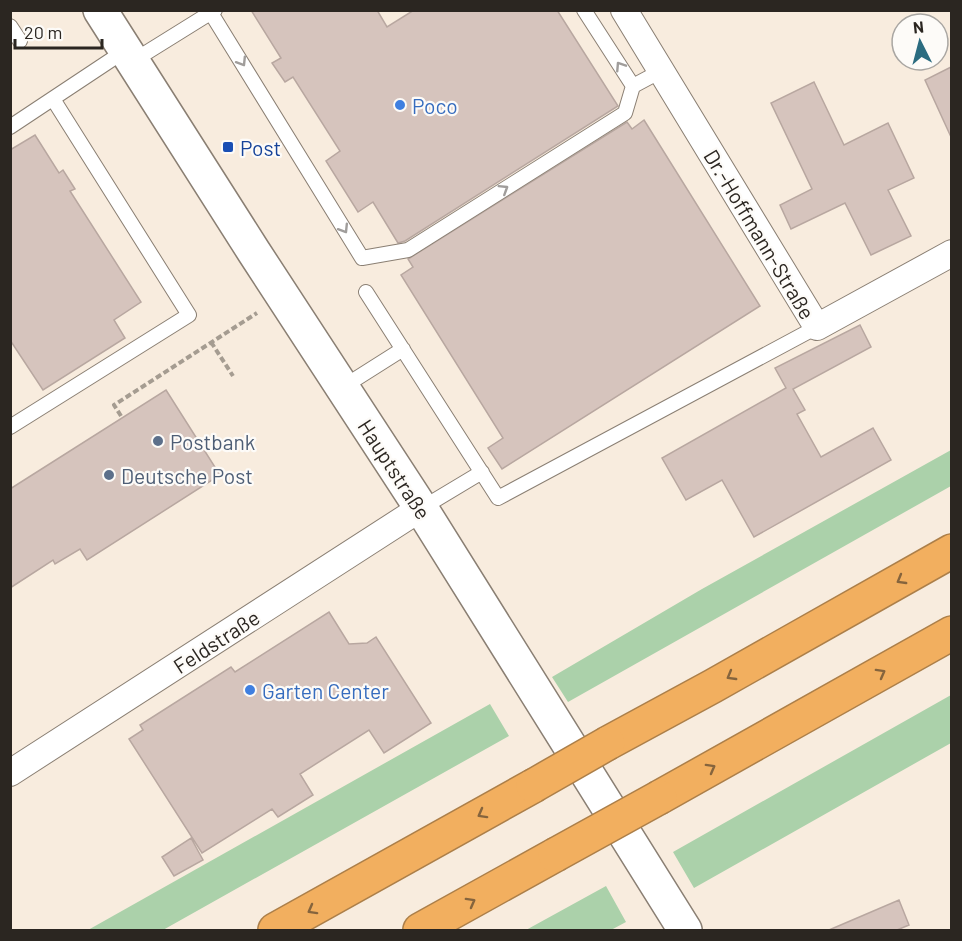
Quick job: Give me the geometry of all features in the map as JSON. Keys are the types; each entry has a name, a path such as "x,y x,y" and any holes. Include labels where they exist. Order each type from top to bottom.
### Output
{"highway":[{"path":"275,930 608,743 713,687 951,551"},
{"path":"420,930 951,633"}],"street":[{"name":"Hauptstraße","path":"100,10 421,508 685,930"},
{"name":"Dr.-Hoffmann-Straße","path":"624,10 817,327 951,253"},
{"name":"Feldstraße","path":"10,773 421,508"}],"lane":[{"path":"584,10 633,86"},
{"path":"10,127 129,55 213,12 362,258 408,250 625,113 633,86 661,71"},
{"path":"10,26 20,41"},
{"path":"10,427 189,315 53,99"},
{"path":"366,292 498,498 817,327"},
{"path":"343,387 403,349"},
{"path":"421,508 482,472"}],"path":[{"path":"121,416 114,405 283,296"},
{"path":"211,342 233,376"}],"green space":[{"path":"951,450 951,486 568,702 552,677 702,589"},
{"path":"951,695 951,743 694,888 673,852"},
{"path":"490,704 509,736 163,930 88,930"},
{"path":"606,886 626,922 611,930 526,930"}],"building":[{"path":"251,10 377,10 387,27 414,10 557,10 618,106 405,241 398,243 373,202 358,212 326,161 340,151 293,77 285,82 272,63 281,58"},
{"path":"950,68 951,137 925,80 941,72 950,72"},
{"path":"814,82 844,145 888,123 914,178 888,190 911,236 871,255 845,203 791,229 780,205 812,189 771,103"},
{"path":"644,120 760,306 502,469 488,448 503,438 401,275 413,267 408,259 627,122 632,129"},
{"path":"35,135 59,173 63,170 75,189 70,191 141,302 114,320 125,338 43,390 10,340 10,150"},
{"path":"860,325 871,347 793,389 805,410 797,414 821,457 873,428 891,460 754,537 722,480 686,500 662,458 786,388 775,368"},
{"path":"166,390 220,475 87,560 80,549 55,564 53,560 10,588 10,489"},
{"path":"329,612 349,644 367,643 376,637 431,723 384,753 369,730 300,774 313,795 278,817 272,809 202,853 129,739 143,730 140,725 231,667 235,672"},
{"path":"191,838 203,860 174,876 162,857"},
{"path":"899,900 909,925 897,930 829,930"}],"place":[{"name":"Poco","path":"400,105"},
{"name":"Post","path":"228,147"},
{"name":"Postbank","path":"158,441"},
{"name":"Deutsche Post","path":"109,475"},
{"name":"Garten Center","path":"250,690"}]}
